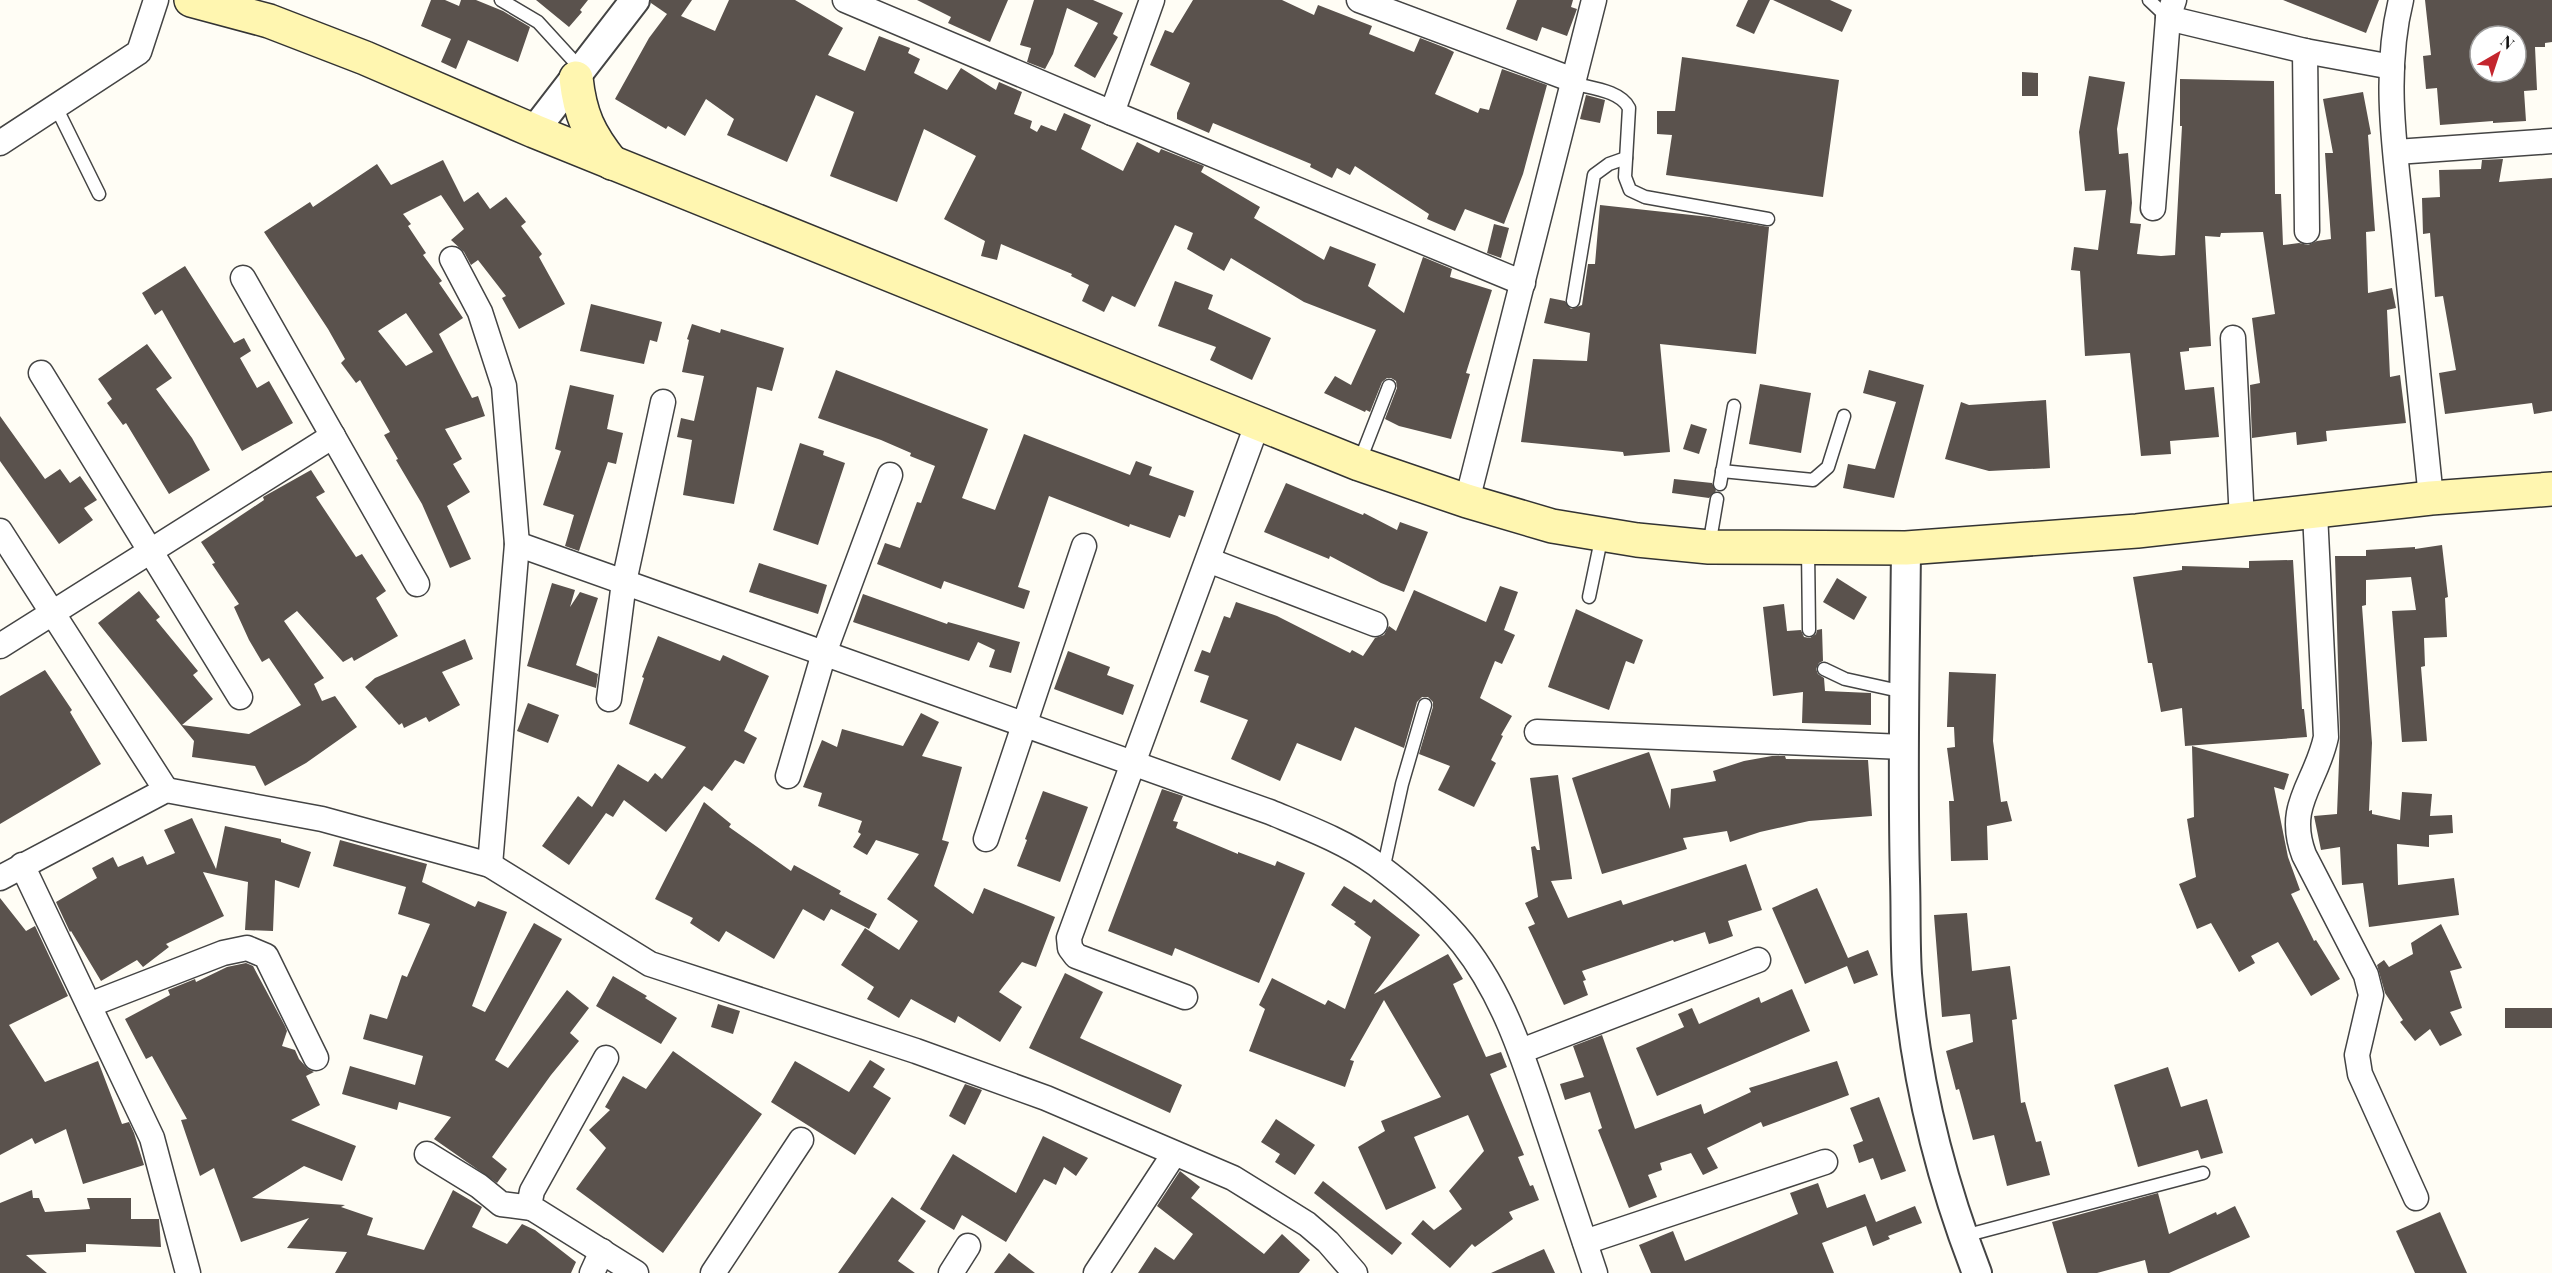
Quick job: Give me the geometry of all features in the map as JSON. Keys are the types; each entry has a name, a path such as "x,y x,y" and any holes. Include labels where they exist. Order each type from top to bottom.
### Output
{"main road":[{"path":"197,1 269,21 344,49 612,163 1359,464 1467,501 1552,526 1708,547 1906,548 2137,531 2315,513 2431,498 2552,489"},
{"path":"579,73 579,103 585,122 612,163"}],"street":[{"path":"0,143 139,52 156,0"},
{"path":"534,131 635,0"},
{"path":"845,0 1523,283"},
{"path":"1112,113 1152,0"},
{"path":"1359,0 1572,81"},
{"path":"1467,501 1594,0"},
{"path":"2401,0 2392,67 2396,152 2431,498"},
{"path":"2153,208 2171,9 2305,51 2392,67"},
{"path":"2305,51 2307,231"},
{"path":"2396,152 2552,141"},
{"path":"452,259 480,312 504,386 517,544 490,865"},
{"path":"243,278 417,584"},
{"path":"2234,338 2242,521"},
{"path":"41,373 240,697"},
{"path":"609,699 624,582 663,402"},
{"path":"1185,997 1076,956 1070,948 1069,938 1258,422"},
{"path":"0,646 333,436"},
{"path":"788,776 824,653 890,476"},
{"path":"2315,513 2326,737 2297,814 2296,836 2366,975 2371,995 2357,1055 2360,1074 2416,1198"},
{"path":"0,531 166,790"},
{"path":"517,544 1270,812 1324,835 1383,870 1412,893 1462,943 1499,1003 1521,1051 1595,1273"},
{"path":"986,839 1084,546"},
{"path":"1906,548 1903,801 1909,985 1917,1053 1932,1129 1963,1237 1977,1273"},
{"path":"1208,560 1375,624"},
{"path":"1537,732 1904,747"},
{"path":"0,878 166,790 322,819 490,865 650,964 916,1051 1046,1098 1233,1178 1283,1208 1328,1242 1355,1273"},
{"path":"22,865 152,1138 188,1273"},
{"path":"89,1005 223,953 247,948 266,956 316,1058"},
{"path":"1521,1051 1758,960"},
{"path":"532,1208 530,1201 532,1191 606,1058"},
{"path":"713,1273 801,1140"},
{"path":"427,1154 479,1186 501,1204 532,1208 636,1273"},
{"path":"1096,1273 1174,1154"},
{"path":"1585,1242 1825,1162"},
{"path":"951,1273 968,1246"},
{"path":"592,1273 602,1251"}],"lane":[{"path":"501,0 538,22 579,73"},
{"path":"2149,0 2171,9"},
{"path":"1572,81 1618,96 1626,102 1629,108 1625,177 1630,190 1645,197 1768,219"},
{"path":"56,106 99,194"},
{"path":"1573,302 1594,175 1609,164 1626,158"},
{"path":"1359,464 1389,386"},
{"path":"1720,484 1734,406"},
{"path":"1722,471 1813,480 1828,467 1844,416"},
{"path":"1708,547 1717,499"},
{"path":"1589,597 1602,534"},
{"path":"1808,548 1809,630"},
{"path":"1824,669 1845,679 1904,692"},
{"path":"1383,870 1402,784 1425,705"},
{"path":"1963,1237 2203,1173"}],"building":[{"path":"431,0 445,0 459,6 461,0 476,0 503,11 530,27 518,62 468,40 456,69 441,62 451,39 421,26"},
{"path":"536,0 588,0 580,10 582,12 569,27"},
{"path":"651,0 692,0 681,16 715,31 729,0 795,0 843,28 828,55 865,71 879,36 910,48 908,53 920,59 914,73 947,90 961,68 996,90 999,82 1022,92 1014,114 1032,121 1030,128 1037,132 1041,125 1056,131 1064,113 1091,125 1081,149 1123,171 1137,142 1159,153 1161,149 1204,166 1201,172 1260,207 1254,218 1324,260 1330,246 1376,264 1368,286 1404,313 1423,257 1452,269 1450,277 1492,290 1466,373 1470,374 1451,439 1399,426 1385,419 1397,388 1396,381 1391,378 1382,382 1370,412 1366,410 1365,412 1324,393 1335,376 1351,385 1376,330 1304,302 1231,258 1224,271 1187,249 1193,233 1175,225 1135,307 1112,296 1104,312 1082,301 1089,285 1071,276 1072,274 1001,244 997,260 981,256 985,241 944,219 976,156 924,129 897,202 830,176 854,112 816,95 787,162 727,135 734,119 706,99 685,136 668,126 666,129 615,99 649,38 667,14 651,3"},
{"path":"917,0 1008,0 990,42 948,23 951,17"},
{"path":"1034,0 1093,0 1123,13 1113,34 1118,37 1095,78 1074,66 1098,23 1067,8 1053,54 1045,69 1027,62 1031,48 1020,45"},
{"path":"1193,0 1282,0 1314,15 1318,5 1372,26 1369,34 1414,52 1420,38 1446,48 1454,52 1435,94 1478,113 1480,108 1489,110 1502,69 1547,85 1523,174 1504,224 1465,209 1455,231 1427,219 1429,214 1355,166 1350,175 1337,168 1332,178 1310,167 1311,164 1213,123 1209,133 1177,119 1177,113 1190,83 1150,65 1165,30 1173,33"},
{"path":"1517,0 1573,0 1571,7 1577,9 1567,36 1542,27 1537,41 1506,29"},
{"path":"1748,0 1770,0 1754,34 1736,26"},
{"path":"1773,0 1830,0 1852,10 1842,32"},
{"path":"2283,0 2379,0 2366,33"},
{"path":"2425,0 2552,0 2552,42 2545,43 2545,47 2535,47 2537,90 2524,91 2526,121 2440,125 2437,88 2426,89 2423,56 2431,55"},
{"path":"1682,57 1839,80 1823,197 1666,175 1672,135 1657,134 1657,111 1675,111"},
{"path":"2022,72 2038,73 2038,96 2022,96"},
{"path":"2089,76 2125,82 2117,129 2119,154 2128,153 2132,203 2130,223 2141,224 2137,254 2161,256 2175,255 2182,126 2180,126 2180,79 2274,81 2275,194 2281,194 2283,245 2299,243 2308,245 2331,239 2325,153 2333,153 2323,99 2363,92 2371,134 2368,135 2375,231 2366,232 2368,293 2392,288 2396,308 2387,310 2390,377 2400,375 2406,423 2326,431 2327,441 2297,445 2296,432 2252,438 2250,385 2260,383 2252,318 2275,314 2263,232 2221,233 2220,237 2205,236 2211,346 2189,348 2189,351 2180,352 2185,390 2214,387 2219,437 2170,441 2171,454 2141,456 2130,353 2085,356 2080,271 2071,270 2074,247 2098,250 2106,190 2085,191 2079,132"},
{"path":"1586,95 1605,100 1600,123 1580,119"},
{"path":"2503,159 2499,182 2552,178 2552,411 2534,414 2532,403 2445,414 2439,373 2456,370 2443,296 2435,297 2430,233 2423,234 2422,198 2440,197 2439,170 2481,169 2482,160"},
{"path":"443,160 464,202 478,192 490,209 506,197 526,222 521,226 542,254 539,257 565,304 519,329 502,298 506,296 478,260 471,265 464,252 451,240 464,229 441,195 403,214 411,224 408,226 426,253 423,255 442,281 439,283 463,318 439,334 472,398 478,396 485,416 445,429 462,459 453,464 470,492 447,506 471,559 450,568 422,504 384,435 390,432 360,380 356,383 341,363 345,359 328,329 264,232 310,202 313,207 377,164 391,185","holes":["406,313 433,352 406,366 378,331"]},
{"path":"1600,205 1710,217 1769,227 1756,354 1660,344 1670,452 1624,456 1623,452 1521,442 1533,359 1587,361 1590,333 1544,323 1550,298 1565,301 1571,309 1582,305 1588,264 1595,264"},
{"path":"1494,224 1509,228 1501,258 1487,253"},
{"path":"185,266 234,343 244,338 251,351 240,358 257,388 269,381 293,423 242,451 162,310 155,315 142,293"},
{"path":"1175,281 1213,295 1208,309 1271,338 1252,380 1210,360 1216,347 1158,326"},
{"path":"591,304 662,322 657,342 650,340 644,364 580,351"},
{"path":"692,324 720,333 721,329 784,348 772,391 757,387 734,504 683,495 692,440 677,437 681,418 694,421 704,376 682,372 689,340 687,339"},
{"path":"147,344 172,378 156,389 192,438 210,470 169,494 126,423 123,425 107,403 112,399 98,379"},
{"path":"836,370 988,429 962,498 995,510 1024,434 1130,475 1136,461 1152,467 1149,475 1194,491 1185,517 1179,515 1170,538 1130,524 1129,527 1049,496 1018,587 1030,591 1024,609 944,581 941,589 877,564 885,543 900,548 917,502 921,503 935,466 910,456 911,453 881,440 818,418"},
{"path":"1869,370 1924,385 1894,498 1843,488 1848,464 1875,469 1896,402 1863,393"},
{"path":"1760,384 1811,393 1801,453 1749,444"},
{"path":"570,385 614,395 607,429 623,433 616,464 608,462 579,551 565,546 574,515 543,505 561,451 555,449"},
{"path":"2046,400 2050,468 1989,471 1945,459 1961,402 1969,405"},
{"path":"0,416 45,479 60,469 70,483 80,476 97,500 84,508 93,520 59,544 0,461"},
{"path":"1691,424 1707,429 1699,454 1683,449"},
{"path":"800,443 824,451 823,455 845,463 818,545 773,530"},
{"path":"311,470 325,492 316,497 356,557 362,554 386,591 376,598 398,636 354,661 352,657 343,662 297,611 284,621 324,678 314,684 322,701 335,696 357,727 306,763 265,786 255,766 192,757 194,741 98,623 139,591 160,617 156,620 198,671 193,675 213,699 182,725 249,734 301,705 269,658 262,662 234,607 239,604 212,564 215,563 201,542 264,500 263,497"},
{"path":"1674,479 1712,483 1716,491 1709,498 1672,493"},
{"path":"1286,483 1363,515 1364,513 1397,530 1400,522 1428,532 1404,592 1381,583 1330,556 1329,559 1264,532"},
{"path":"2442,545 2448,597 2445,598 2447,637 2424,638 2425,666 2421,667 2427,741 2402,742 2392,611 2416,610 2411,577 2366,580 2366,605 2362,606 2372,743 2369,811 2372,810 2372,814 2400,820 2402,792 2432,794 2430,816 2452,815 2453,833 2429,835 2429,847 2397,844 2398,885 2454,878 2459,915 2369,927 2363,883 2342,885 2340,847 2321,850 2314,816 2337,814 2340,735 2335,556 2366,556 2366,550 2415,547 2415,549"},
{"path":"2293,560 2302,709 2304,709 2307,737 2185,746 2182,708 2161,712 2152,663 2148,663 2133,577 2182,570 2182,566 2249,568 2249,561"},
{"path":"759,563 827,585 818,614 749,592"},
{"path":"1837,578 1867,597 1854,620 1823,602"},
{"path":"552,583 575,590 570,607 580,592 598,598 576,665 598,674 596,688 527,666"},
{"path":"1500,586 1518,592 1504,630 1515,635 1502,664 1495,661 1480,698 1512,716 1491,760 1496,763 1474,807 1438,790 1450,766 1419,754 1433,707 1433,702 1428,697 1422,697 1417,702 1404,748 1355,727 1341,761 1297,743 1280,781 1231,759 1248,720 1200,702 1209,676 1194,671 1202,650 1210,653 1224,616 1230,618 1236,602 1277,616 1350,653 1352,650 1363,656 1375,638 1384,635 1389,626 1396,631 1414,590 1486,622"},
{"path":"863,594 947,624 948,622 1020,642 1011,673 989,667 995,650 978,642 969,661 853,622"},
{"path":"1784,604 1787,631 1801,630 1804,637 1810,638 1816,634 1817,630 1822,629 1823,661 1816,669 1818,674 1824,678 1825,691 1871,693 1871,725 1802,723 1803,692 1773,696 1763,607"},
{"path":"1576,609 1643,640 1634,664 1626,661 1609,710 1548,687"},
{"path":"658,636 720,661 723,655 769,676 744,731 757,738 744,764 735,760 712,791 704,786 666,832 624,800 613,817 606,813 569,865 542,846 578,796 592,807 618,764 648,782 655,773 662,779 686,747 629,724 644,678 642,677"},
{"path":"465,639 473,659 442,672 460,705 429,722 426,717 404,728 402,723 399,725 365,687 375,678"},
{"path":"1068,651 1110,667 1107,675 1134,685 1123,715 1054,689"},
{"path":"45,670 72,710 70,712 101,764 0,824 0,696"},
{"path":"1949,672 1996,674 1993,741 2001,802 2007,801 2012,821 1987,826 1988,860 1951,861 1949,801 1954,801 1947,748 1955,747 1954,727 1947,727"},
{"path":"528,703 559,715 548,743 517,731"},
{"path":"921,713 939,722 922,756 962,767 942,840 949,842 934,886 973,914 984,888 1055,917 1036,967 1022,962 999,992 1022,1007 1000,1042 958,1016 955,1023 911,999 899,1018 867,999 874,987 841,965 865,928 899,950 918,921 887,899 919,854 876,840 867,855 853,847 861,834 858,832 862,821 818,806 822,793 803,787 822,740 837,747 842,729 903,746"},
{"path":"2192,746 2289,774 2284,790 2274,787 2288,857 2300,890 2291,894 2314,941 2316,940 2340,979 2311,996 2278,942 2251,956 2255,963 2239,972 2211,923 2197,929 2179,884 2196,877 2187,819 2194,817"},
{"path":"1649,752 1670,809 1671,789 1716,781 1713,771 1744,761 1772,756 1785,756 1786,759 1868,760 1872,816 1809,821 1760,832 1730,842 1727,831 1683,838 1687,849 1602,874 1572,778"},
{"path":"1558,775 1572,879 1551,881 1568,918 1621,900 1623,905 1746,864 1762,910 1728,921 1733,936 1722,940 1709,944 1705,932 1674,942 1673,940 1582,971 1588,995 1564,1005 1528,927 1535,924 1525,903 1538,897 1531,847 1535,846 1537,850 1540,850 1530,778"},
{"path":"1162,789 1183,796 1173,821 1178,822 1176,828 1238,854 1238,852 1275,866 1277,861 1305,873 1259,983 1175,948 1172,956 1108,931"},
{"path":"1043,791 1088,807 1060,882 1017,866"},
{"path":"704,802 731,824 729,827 791,871 794,865 841,891 839,894 877,914 869,929 831,909 824,921 803,909 774,959 726,931 719,942 690,923 693,918 655,899"},
{"path":"192,818 216,869 225,826 281,839 281,842 311,852 299,888 275,880 273,931 245,930 248,882 203,872 224,916 166,944 169,947 143,967 137,960 101,981 70,932 56,902 97,878 92,868 113,857 118,867 143,856 147,865 175,853 164,830"},
{"path":"340,840 427,864 422,882 475,907 478,901 507,912 472,1006 485,1012 534,923 562,939 495,1060 508,1068 567,990 589,1008 570,1033 579,1041 551,1075 492,1157 507,1169 497,1183 434,1139 451,1117 399,1102 397,1110 342,1094 350,1066 415,1085 423,1056 363,1039 370,1014 387,1019 402,975 407,977 430,924 398,914 406,887 333,866"},
{"path":"1344,886 1371,903 1374,899 1420,935 1374,994 1448,954 1463,979 1453,984 1486,1057 1501,1052 1507,1067 1490,1074 1524,1155 1518,1157 1530,1186 1533,1185 1539,1200 1509,1212 1513,1219 1475,1247 1472,1244 1450,1268 1411,1234 1423,1220 1434,1230 1462,1209 1449,1191 1484,1151 1468,1115 1414,1137 1436,1188 1386,1210 1358,1147 1385,1131 1381,1121 1441,1097 1384,1000 1350,1060 1354,1061 1345,1087 1249,1051 1265,1009 1259,1005 1272,978 1325,1005 1328,1000 1345,1009 1371,937 1354,924 1356,922 1331,905"},
{"path":"1817,888 1848,958 1868,950 1878,975 1854,984 1847,966 1805,984 1772,908"},
{"path":"0,898 26,931 35,926 68,996 9,1025 45,1082 98,1061 122,1124 129,1122 134,1133 144,1165 83,1184 66,1129 35,1144 32,1138 0,1155"},
{"path":"1967,913 1972,971 2010,966 2017,1019 2012,1020 2021,1103 2025,1102 2036,1142 2041,1141 2050,1175 2007,1186 1994,1135 1973,1140 1946,1051 1973,1042 1970,1014 1942,1017 1934,915"},
{"path":"2441,924 2462,968 2450,971 2462,1008 2450,1012 2462,1035 2440,1046 2430,1029 2415,1041 2400,1022 2403,1020 2385,993 2377,965 2384,960 2389,967 2413,954 2411,943"},
{"path":"246,963 253,966 285,1026 287,1031 282,1046 295,1050 299,1059 314,1072 306,1076 320,1105 291,1120 356,1146 342,1181 304,1166 252,1198 345,1205 341,1207 373,1218 367,1235 424,1250 453,1190 482,1207 472,1227 507,1244 522,1224 535,1230 576,1262 571,1273 335,1273 347,1252 287,1248 309,1218 241,1242 214,1168 200,1176 181,1120 187,1119 152,1056 146,1059 125,1019 170,995 168,990 195,979 196,982 227,967"},
{"path":"1065,973 1103,992 1080,1038 1182,1085 1170,1113 1029,1048"},
{"path":"613,976 647,996 645,998 677,1018 661,1044 596,1006"},
{"path":"1792,989 1810,1031 1657,1096 1636,1048 1684,1027 1678,1014 1692,1008 1699,1024 1759,997 1761,1003"},
{"path":"718,1004 740,1011 733,1034 711,1027"},
{"path":"2505,1008 2552,1008 2552,1028 2505,1028"},
{"path":"1602,1035 1635,1129 1701,1104 1704,1114 1751,1092 1749,1088 1837,1061 1849,1095 1763,1127 1761,1122 1707,1148 1718,1168 1703,1175 1691,1153 1660,1163 1662,1170 1648,1175 1657,1197 1629,1208 1598,1130 1602,1128 1590,1092 1565,1100 1560,1084 1584,1077 1573,1046"},
{"path":"673,1051 762,1114 663,1253 576,1189 606,1148 589,1130 610,1110 605,1107 623,1076 646,1089"},
{"path":"870,1060 885,1069 873,1087 891,1098 855,1155 771,1102 795,1061 849,1092"},
{"path":"2168,1067 2181,1107 2207,1099 2223,1153 2201,1159 2198,1150 2138,1167 2114,1085"},
{"path":"965,1084 982,1090 965,1125 949,1116"},
{"path":"1879,1097 1906,1171 1881,1180 1873,1158 1859,1163 1853,1145 1863,1141 1850,1108"},
{"path":"1276,1119 1315,1145 1295,1175 1275,1162 1280,1154 1261,1142"},
{"path":"1043,1136 1088,1158 1076,1176 1064,1167 1056,1185 1044,1179 1006,1242 962,1215 954,1230 920,1209 953,1154 1016,1193"},
{"path":"1180,1171 1200,1187 1191,1198 1264,1254 1282,1234 1310,1260 1299,1273 1138,1273 1155,1247 1174,1260 1193,1234 1157,1206"},
{"path":"1323,1181 1402,1243 1392,1255 1314,1193"},
{"path":"1818,1183 1827,1208 1865,1194 1876,1222 1915,1206 1922,1223 1888,1236 1890,1239 1873,1246 1866,1226 1822,1243 1834,1273 1651,1273 1639,1245 1673,1231 1685,1261 1798,1214 1790,1193"},
{"path":"32,1190 33,1198 39,1198 45,1212 90,1209 87,1198 131,1198 131,1219 159,1219 161,1247 86,1244 86,1252 26,1255 47,1273 0,1273 0,1203"},
{"path":"2158,1193 2169,1234 2216,1212 2217,1215 2235,1206 2250,1237 2169,1273 2148,1273 2145,1260 2097,1273 2067,1273 2052,1222"},
{"path":"892,1197 926,1221 898,1261 915,1273 838,1273"},
{"path":"2440,1212 2467,1273 2415,1273 2396,1231"},
{"path":"1544,1249 1555,1273 1491,1273"},
{"path":"1009,1253 1035,1273 994,1273"}]}
